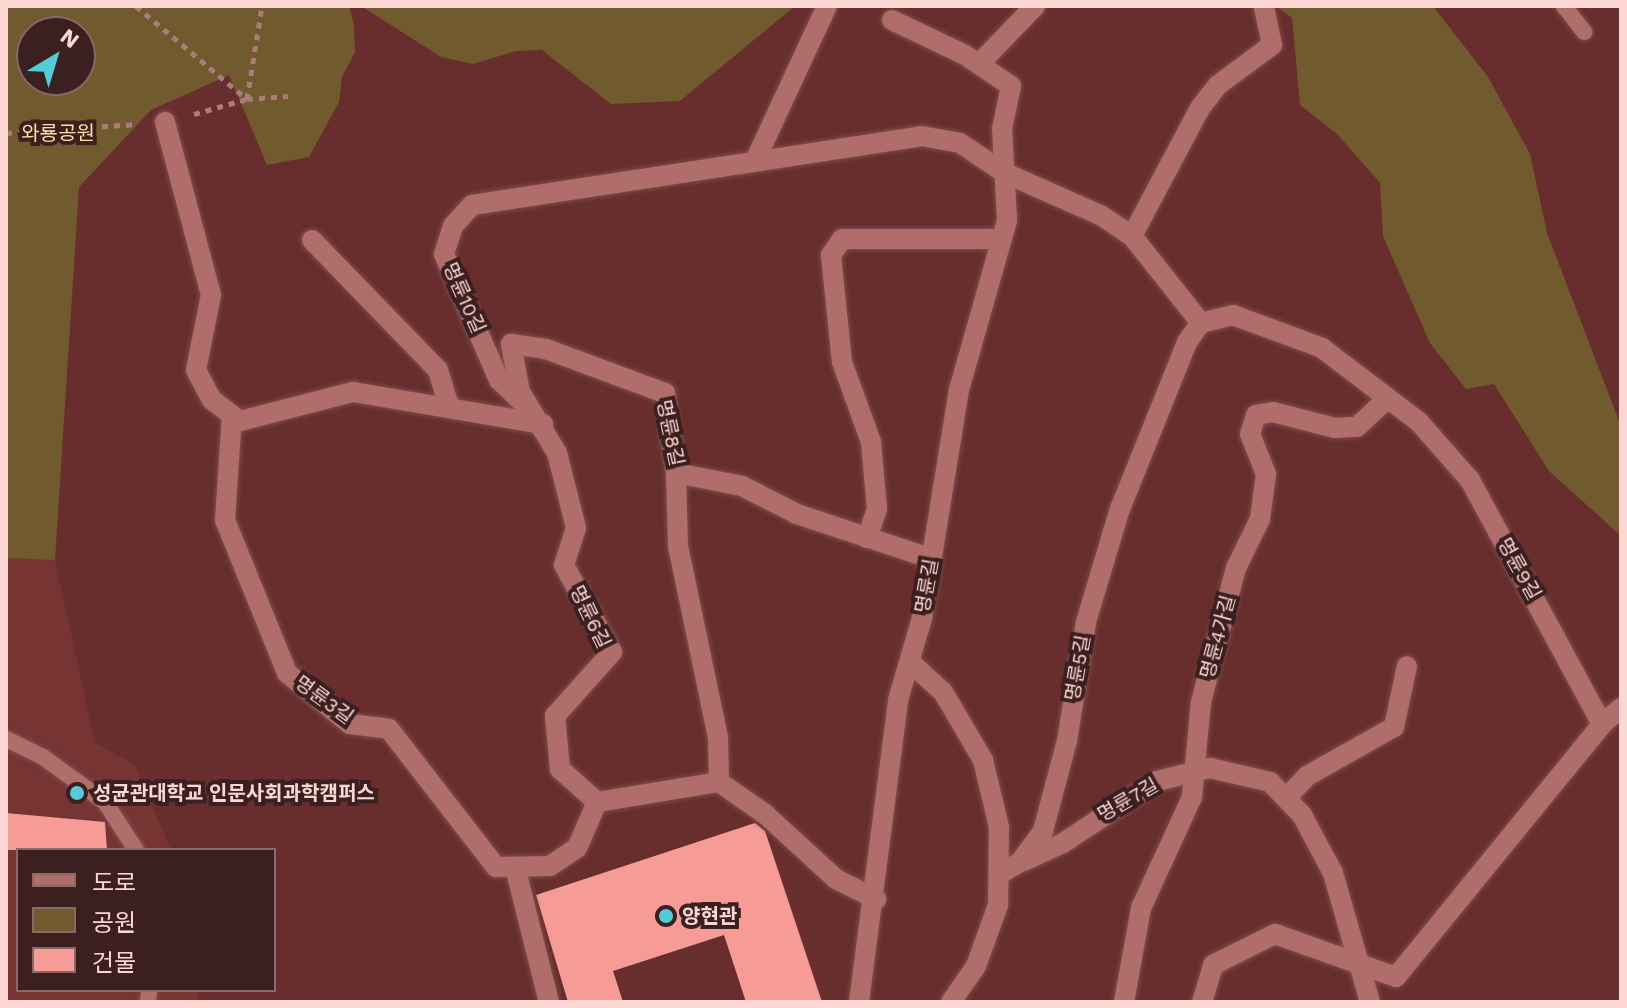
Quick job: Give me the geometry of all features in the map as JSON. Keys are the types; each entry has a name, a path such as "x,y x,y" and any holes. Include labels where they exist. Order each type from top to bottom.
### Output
{"street":[{"path":"755,161 827,6"},
{"path":"979,64 1035,6"},
{"path":"1132,236 1200,108 1218,85 1272,45 1264,6"},
{"path":"892,20 979,64 1011,86 1002,129 1005,173 1102,216 1132,236 1201,323"},
{"path":"165,122 211,295 196,370 212,400 240,421 353,392 449,405 543,424"},
{"name":"명륜10길","path":"543,424 499,380 444,254 453,226 472,205 921,136 960,143 1005,173"},
{"name":"명륜길","path":"859,1002 876,899 898,700 910,662 932,559 959,390 1007,220 1005,173"},
{"path":"867,538 877,509 871,442 842,362 831,255 842,239 1001,239"},
{"path":"312,240 438,370 449,405"},
{"name":"명륜9길","path":"1201,323 1233,315 1322,348 1419,422 1470,480 1602,724"},
{"name":"명륜5길","path":"1000,874 1020,862 1043,831 1067,741 1086,622 1120,509 1187,342 1201,323"},
{"name":"명륜8길","path":"543,424 520,392 511,344 546,349 665,393 676,473 742,486 797,514 867,538 903,545 932,559"},
{"name":"명륜4가길","path":"1124,1002 1141,908 1174,846 1192,797 1201,702 1232,583 1260,519 1266,474 1250,434 1256,415 1273,412 1335,428 1357,427 1388,398"},
{"name":"명륜3길","path":"232,415 225,520 287,673 350,724 389,729 496,867 515,867"},
{"name":"명륜6길","path":"543,424 557,453 576,528 564,565 612,652 555,716 560,769 597,802"},
{"path":"676,473 678,546 718,737 719,782"},
{"path":"910,662 943,692 983,760 999,827 998,905 976,966 951,1002"},
{"path":"1286,798 1307,776 1394,727 1407,666"},
{"path":"1202,1002 1213,965 1275,934 1360,967 1396,977 1602,724 1621,708"},
{"name":"명륜7길","path":"1020,862 1063,843 1157,781 1210,768 1270,782 1302,815 1333,873 1370,1002"},
{"path":"549,1002 515,867 550,866 577,848 597,802 719,782 765,814 836,879 876,899"}],"lane":[{"path":"1564,6 1584,32"},
{"path":"6,739 43,757 105,802 135,848"}],"path":[{"path":"136,6 247,99"},
{"path":"247,99 262,6"},
{"path":"6,133 165,122 247,99 288,96"}],"shaded area":[{"name":"성균관대학교 인문사회과학캠퍼스","path":"6,537 55,560 95,743 134,764 170,848 16,848 16,992 198,992 198,1002 6,1002"}],"green space":[{"name":"와룡공원","path":"6,6 349,6 354,25 355,52 342,77 339,102 309,157 267,165 229,75 151,110 79,187 55,560 6,558"},
{"path":"361,6 795,6 680,101 611,104 542,50 516,51 473,64 441,57"},
{"path":"1275,6 1433,6 1488,77 1530,154 1547,233 1621,426 1621,536 1549,471 1494,384 1466,389 1430,343 1383,236 1380,183 1337,134 1300,105 1292,18"}],"building":[{"path":"6,813 105,822 107,848 6,850"},
{"name":"양현관","path":"755,823 765,831 822,1002 746,1002 724,935 613,971 623,1002 568,1002 536,895"}],"place":[{"name":"성균관대학교 인문사회과학캠퍼스","path":"77,793"},
{"name":"양현관","path":"666,916"}]}
